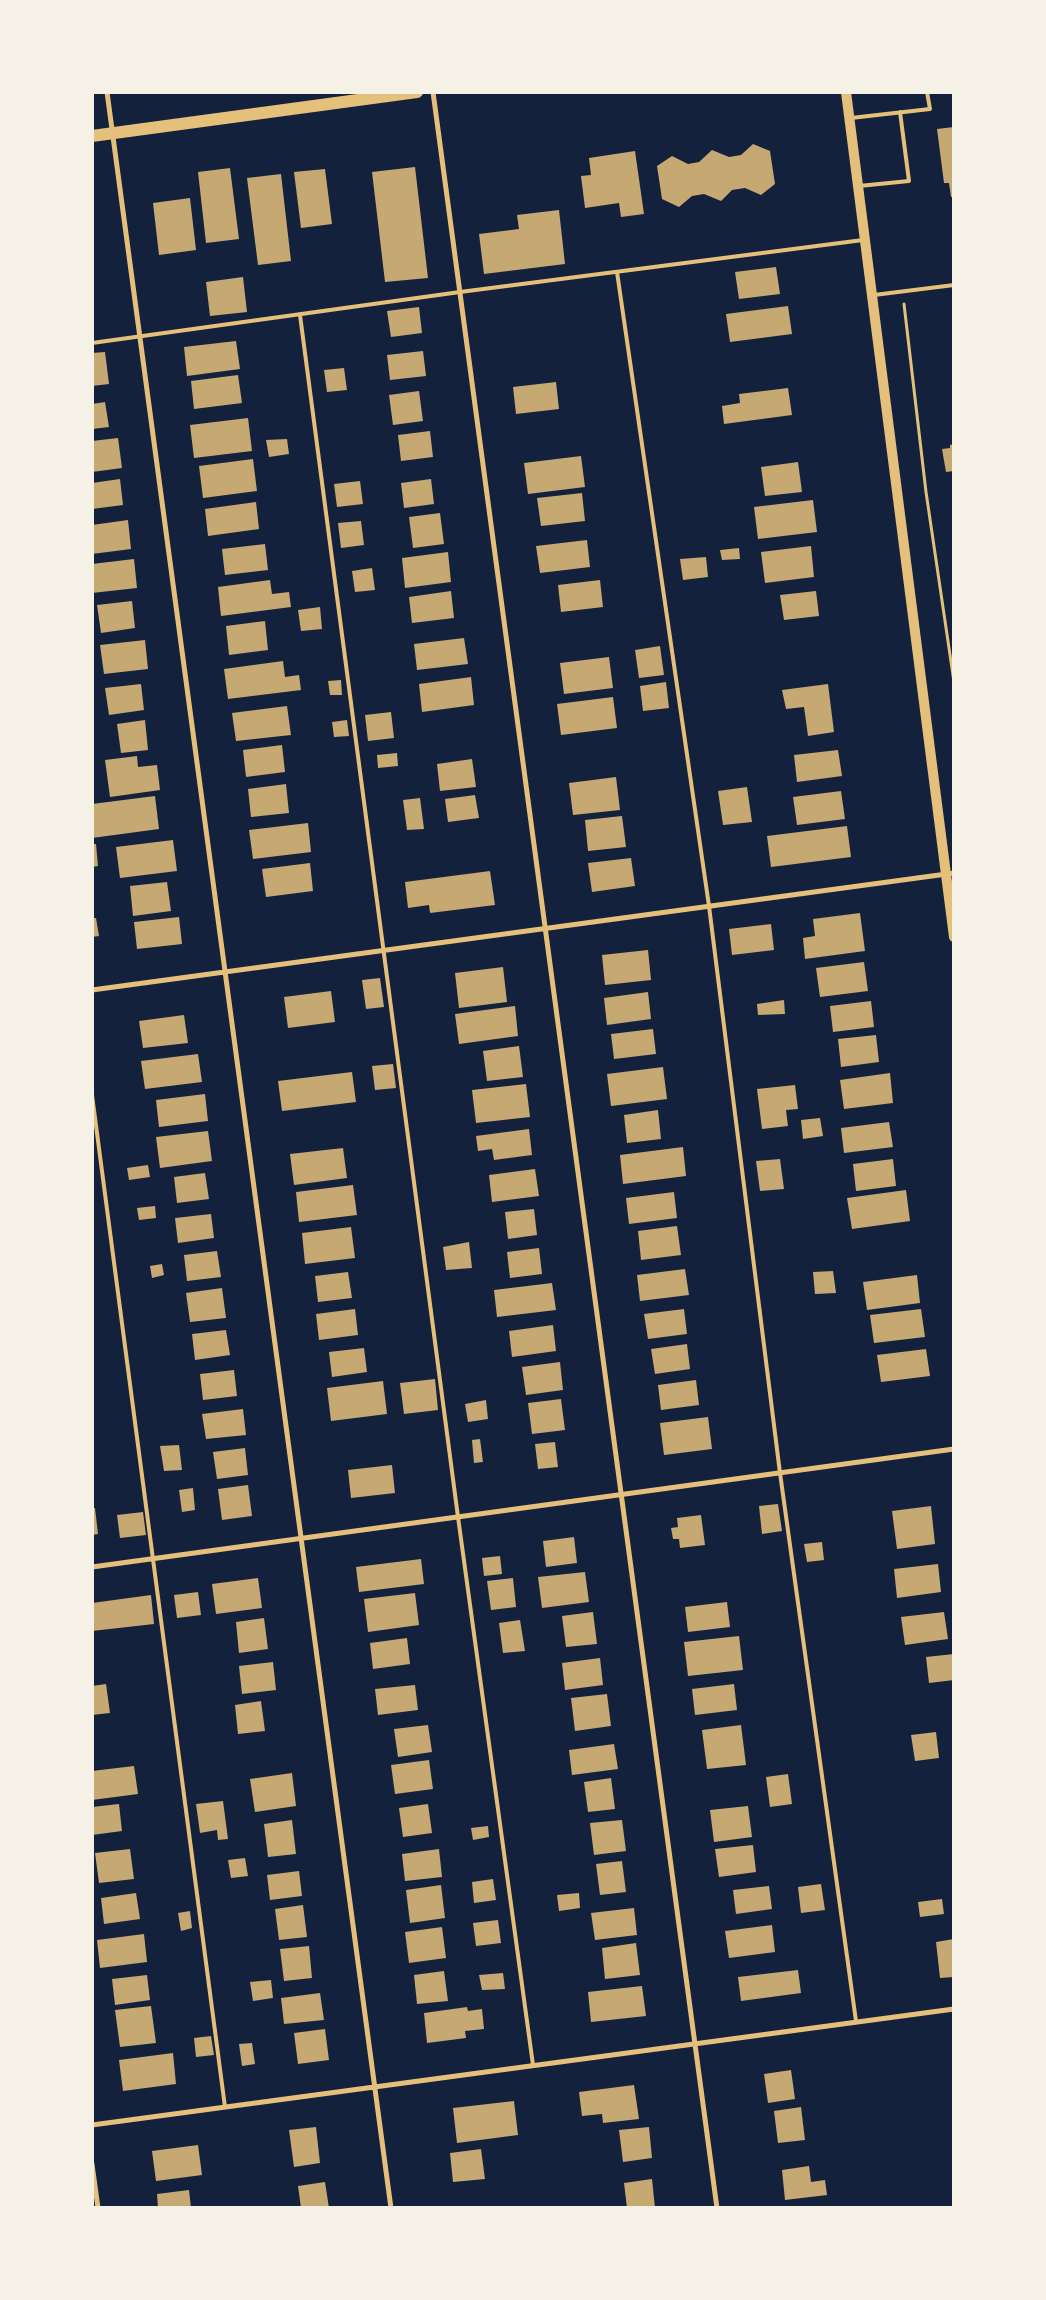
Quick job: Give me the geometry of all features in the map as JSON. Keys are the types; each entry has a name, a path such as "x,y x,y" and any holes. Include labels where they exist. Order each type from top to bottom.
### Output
{"main road":[{"path":"92,136 417,92"},
{"path":"846,92 871,295 949,873 954,937"}],"street":[{"path":"107,92 391,2208"},
{"path":"433,92 717,2208"},
{"path":"92,990 949,873"},
{"path":"92,1566 954,1449"},
{"path":"92,2125 954,2008"},
{"path":"92,2164 98,2208"}],"lane":[{"path":"849,118 930,109 927,92"},
{"path":"858,186 908,181 900,112"},
{"path":"92,343 460,292 864,240"},
{"path":"617,272 709,906 780,1473 856,2021"},
{"path":"871,295 954,285"},
{"path":"300,315 458,1517 533,2065"},
{"path":"92,1095 225,2107"}],"path":[{"path":"902,292 926,492 954,682"}],"building":[{"path":"954,127 954,197 951,197 949,183 944,183 937,129"},
{"path":"753,144 770,151 775,184 761,195 745,188 732,190 721,201 704,194 692,196 679,207 662,199 657,166 672,156 688,164 699,162 712,150 729,157 741,155"},
{"path":"635,151 644,214 621,217 619,203 585,208 581,176 591,175 589,158"},
{"path":"415,167 428,278 385,282 372,172"},
{"path":"230,168 239,239 206,243 198,172"},
{"path":"325,169 332,224 301,228 294,172"},
{"path":"281,174 291,261 258,265 247,178"},
{"path":"190,198 196,250 159,255 153,203"},
{"path":"559,210 565,264 484,274 479,234 519,229 517,215"},
{"path":"776,267 780,294 739,299 735,272"},
{"path":"243,277 247,312 210,316 206,282"},
{"path":"788,306 792,334 730,342 726,314"},
{"path":"419,307 422,333 391,337 387,311"},
{"path":"236,341 240,369 187,376 184,347"},
{"path":"423,351 426,376 390,380 387,355"},
{"path":"105,352 109,384 92,386 92,353"},
{"path":"344,368 347,390 327,392 324,370"},
{"path":"238,375 242,403 194,409 191,381"},
{"path":"556,382 559,409 516,414 513,387"},
{"path":"788,388 792,415 724,424 722,406 740,403 739,394"},
{"path":"419,391 423,421 393,425 389,395"},
{"path":"105,402 109,427 92,429 92,404"},
{"path":"248,418 252,451 194,458 190,425"},
{"path":"430,431 433,457 401,461 398,435"},
{"path":"118,438 122,468 92,472 92,441"},
{"path":"287,439 289,454 269,457 266,440"},
{"path":"954,444 954,471 946,472 942,449 950,448 950,445"},
{"path":"581,456 585,487 528,494 524,463"},
{"path":"253,459 257,491 203,498 199,466"},
{"path":"798,462 802,492 765,496 761,467"},
{"path":"120,479 123,505 92,509 92,483"},
{"path":"431,479 434,504 404,508 401,483"},
{"path":"360,481 363,504 337,507 334,484"},
{"path":"582,493 585,521 541,526 537,498"},
{"path":"813,500 817,532 758,539 754,507"},
{"path":"256,502 259,529 208,536 205,509"},
{"path":"440,513 444,544 413,548 409,517"},
{"path":"128,520 131,549 92,554 92,525"},
{"path":"361,521 364,545 341,548 338,523"},
{"path":"587,540 590,567 540,573 536,546"},
{"path":"265,544 268,570 225,575 222,549"},
{"path":"811,546 814,577 765,583 761,552"},
{"path":"739,548 740,559 722,560 720,550"},
{"path":"448,552 451,582 405,588 402,558"},
{"path":"706,557 708,577 683,580 680,559"},
{"path":"134,559 137,588 92,593 92,564"},
{"path":"372,568 375,590 355,592 352,571"},
{"path":"270,580 272,594 289,592 291,607 221,616 218,587"},
{"path":"600,580 603,607 561,612 558,585"},
{"path":"451,591 454,618 412,623 409,597"},
{"path":"816,591 819,616 784,620 780,595"},
{"path":"132,601 135,628 101,633 97,605"},
{"path":"320,607 322,629 301,631 298,610"},
{"path":"265,621 268,650 229,655 226,626"},
{"path":"464,638 468,664 417,670 414,644"},
{"path":"145,640 148,669 104,674 100,645"},
{"path":"660,646 664,675 639,678 635,650"},
{"path":"609,657 613,688 564,694 560,663"},
{"path":"283,661 285,677 299,675 301,690 228,699 224,669"},
{"path":"471,677 474,705 422,712 419,684"},
{"path":"341,680 342,695 330,695 328,681"},
{"path":"666,682 669,708 643,711 640,686"},
{"path":"141,684 144,710 109,715 105,688"},
{"path":"828,684 834,732 808,736 804,707 786,709 782,690"},
{"path":"613,697 617,728 561,735 557,704"},
{"path":"287,706 291,735 236,741 232,713"},
{"path":"391,712 394,738 368,741 365,715"},
{"path":"145,720 148,750 121,753 117,724"},
{"path":"347,720 349,736 334,737 332,722"},
{"path":"282,745 285,772 246,777 243,750"},
{"path":"838,750 842,776 797,782 794,755"},
{"path":"397,753 398,766 378,768 377,755"},
{"path":"137,756 138,767 157,765 160,790 110,797 105,760"},
{"path":"472,759 476,787 440,791 437,764"},
{"path":"616,777 620,810 573,815 569,783"},
{"path":"286,784 289,813 251,817 248,789"},
{"path":"747,787 752,822 723,825 718,791"},
{"path":"841,791 845,819 797,825 793,797"},
{"path":"475,795 479,818 448,822 445,799"},
{"path":"155,796 159,829 92,838 92,804"},
{"path":"420,798 424,829 407,830 403,800"},
{"path":"622,816 626,847 588,851 585,820"},
{"path":"308,823 311,852 253,859 249,830"},
{"path":"847,826 851,857 771,867 767,836"},
{"path":"173,840 177,871 120,878 116,847"},
{"path":"92,844 96,844 98,866 92,867"},
{"path":"631,858 635,886 592,892 588,863"},
{"path":"310,863 313,891 266,897 262,869"},
{"path":"490,871 495,905 430,913 429,905 408,908 405,882"},
{"path":"167,882 171,911 133,916 130,886"},
{"path":"860,913 865,951 805,959 803,938 815,936 813,919"},
{"path":"179,917 182,944 137,949 134,922"},
{"path":"92,918 96,918 99,936 92,937"},
{"path":"771,924 774,950 732,955 729,929"},
{"path":"648,950 651,980 605,985 602,955"},
{"path":"864,962 868,991 820,997 816,968"},
{"path":"503,967 507,1002 459,1008 455,973"},
{"path":"380,978 384,1007 366,1009 362,980"},
{"path":"331,991 335,1022 288,1028 284,997"},
{"path":"648,992 651,1019 607,1025 604,998"},
{"path":"784,1000 785,1014 758,1015 757,1004"},
{"path":"871,1001 874,1027 833,1032 830,1006"},
{"path":"515,1006 518,1036 459,1044 455,1014"},
{"path":"184,1015 188,1043 143,1048 139,1021"},
{"path":"653,1029 656,1054 614,1059 611,1034"},
{"path":"876,1035 879,1062 841,1067 838,1039"},
{"path":"519,1046 523,1077 487,1081 483,1051"},
{"path":"198,1054 202,1082 145,1089 141,1061"},
{"path":"393,1064 396,1088 375,1090 372,1066"},
{"path":"663,1067 667,1099 611,1106 607,1074"},
{"path":"352,1072 356,1102 282,1111 278,1081"},
{"path":"890,1073 893,1103 844,1109 840,1080"},
{"path":"526,1084 530,1117 476,1123 472,1090"},
{"path":"795,1085 798,1109 786,1110 788,1126 762,1129 757,1089"},
{"path":"205,1094 208,1121 159,1127 156,1100"},
{"path":"658,1110 661,1139 627,1143 624,1115"},
{"path":"820,1118 823,1136 803,1139 801,1120"},
{"path":"889,1122 893,1147 844,1153 841,1128"},
{"path":"529,1129 532,1155 494,1160 492,1149 478,1151 476,1136"},
{"path":"208,1131 212,1161 160,1168 156,1137"},
{"path":"683,1147 686,1176 623,1184 620,1155"},
{"path":"343,1148 347,1178 294,1185 290,1154"},
{"path":"780,1159 784,1189 760,1191 756,1161"},
{"path":"893,1159 896,1186 856,1191 853,1164"},
{"path":"148,1165 150,1177 129,1180 127,1168"},
{"path":"535,1169 539,1196 492,1202 489,1175"},
{"path":"205,1173 209,1199 177,1203 174,1177"},
{"path":"353,1185 357,1215 299,1222 296,1192"},
{"path":"906,1190 910,1221 852,1229 847,1198"},
{"path":"674,1192 677,1218 629,1224 626,1198"},
{"path":"155,1206 156,1218 139,1220 137,1208"},
{"path":"534,1209 537,1235 508,1239 505,1212"},
{"path":"211,1214 214,1238 178,1243 175,1218"},
{"path":"677,1226 681,1255 641,1260 638,1231"},
{"path":"351,1227 355,1258 305,1264 302,1233"},
{"path":"469,1242 472,1268 446,1270 443,1247"},
{"path":"539,1248 542,1274 510,1278 507,1252"},
{"path":"217,1251 221,1277 187,1281 184,1255"},
{"path":"162,1264 164,1275 152,1278 150,1266"},
{"path":"685,1269 689,1295 640,1301 637,1275"},
{"path":"833,1271 836,1293 815,1294 813,1272"},
{"path":"348,1272 352,1298 318,1302 315,1276"},
{"path":"917,1275 920,1303 867,1310 863,1282"},
{"path":"552,1283 556,1310 497,1317 494,1290"},
{"path":"222,1288 226,1318 190,1322 186,1293"},
{"path":"355,1309 358,1335 319,1340 316,1314"},
{"path":"684,1309 687,1334 648,1339 644,1314"},
{"path":"921,1309 925,1337 874,1343 870,1315"},
{"path":"553,1325 556,1351 512,1357 509,1331"},
{"path":"226,1330 230,1355 195,1360 192,1334"},
{"path":"687,1344 690,1369 655,1374 651,1349"},
{"path":"364,1348 367,1372 332,1377 329,1352"},
{"path":"926,1349 930,1376 881,1382 877,1355"},
{"path":"560,1362 563,1390 526,1395 522,1367"},
{"path":"234,1370 237,1396 203,1400 200,1374"},
{"path":"435,1379 438,1410 404,1414 400,1383"},
{"path":"696,1380 699,1405 661,1410 658,1385"},
{"path":"383,1381 387,1414 331,1421 327,1388"},
{"path":"561,1399 565,1430 532,1434 528,1403"},
{"path":"486,1400 488,1419 468,1422 465,1404"},
{"path":"243,1409 246,1435 206,1439 202,1414"},
{"path":"708,1417 712,1449 664,1455 660,1423"},
{"path":"480,1439 483,1462 474,1463 472,1440"},
{"path":"555,1442 558,1467 538,1469 535,1444"},
{"path":"179,1445 182,1470 164,1471 160,1446"},
{"path":"245,1448 248,1475 217,1479 213,1452"},
{"path":"392,1465 395,1493 351,1498 348,1470"},
{"path":"248,1485 252,1516 222,1520 218,1489"},
{"path":"193,1488 195,1510 182,1512 179,1490"},
{"path":"778,1504 782,1531 762,1534 759,1506"},
{"path":"931,1506 935,1544 897,1549 892,1511"},
{"path":"92,1508 95,1508 98,1534 92,1535"},
{"path":"143,1512 146,1535 120,1538 117,1515"},
{"path":"701,1515 705,1545 680,1548 679,1539 673,1539 671,1528 678,1527 677,1518"},
{"path":"574,1537 577,1563 546,1567 543,1541"},
{"path":"822,1542 824,1560 807,1562 804,1544"},
{"path":"500,1556 502,1574 484,1576 482,1558"},
{"path":"421,1559 424,1584 359,1592 356,1567"},
{"path":"938,1564 941,1592 897,1598 894,1569"},
{"path":"585,1572 589,1602 542,1608 538,1577"},
{"path":"258,1578 262,1608 216,1614 212,1584"},
{"path":"513,1578 516,1607 491,1610 487,1581"},
{"path":"198,1592 201,1615 177,1618 174,1595"},
{"path":"415,1593 419,1625 368,1632 364,1599"},
{"path":"151,1595 154,1624 92,1631 92,1603"},
{"path":"727,1602 730,1627 688,1632 685,1607"},
{"path":"593,1612 597,1644 566,1647 562,1616"},
{"path":"944,1612 948,1639 905,1645 901,1617"},
{"path":"264,1618 268,1649 239,1653 236,1622"},
{"path":"520,1620 525,1651 503,1653 499,1623"},
{"path":"739,1636 743,1670 688,1676 684,1642"},
{"path":"407,1638 410,1664 373,1669 370,1643"},
{"path":"954,1654 954,1680 929,1683 926,1657"},
{"path":"600,1658 603,1685 565,1690 562,1663"},
{"path":"273,1662 276,1690 242,1694 239,1666"},
{"path":"106,1684 110,1713 92,1715 92,1686"},
{"path":"734,1684 737,1710 695,1715 692,1689"},
{"path":"415,1685 418,1710 378,1715 375,1689"},
{"path":"607,1694 611,1726 575,1731 571,1698"},
{"path":"261,1701 265,1731 238,1734 235,1705"},
{"path":"428,1725 432,1752 398,1757 394,1729"},
{"path":"741,1725 746,1765 707,1769 702,1730"},
{"path":"936,1732 939,1758 915,1761 911,1735"},
{"path":"614,1744 618,1769 572,1775 569,1750"},
{"path":"429,1760 433,1789 395,1794 391,1765"},
{"path":"134,1766 138,1794 92,1800 92,1771"},
{"path":"292,1773 296,1806 255,1812 250,1779"},
{"path":"788,1774 792,1804 770,1807 766,1777"},
{"path":"611,1778 615,1809 588,1812 584,1782"},
{"path":"223,1801 228,1839 218,1840 217,1830 200,1833 196,1804"},
{"path":"119,1804 122,1831 92,1835 92,1807"},
{"path":"428,1804 432,1833 403,1837 399,1808"},
{"path":"748,1806 752,1837 714,1842 710,1810"},
{"path":"292,1820 296,1854 268,1857 264,1824"},
{"path":"622,1820 626,1851 594,1855 590,1823"},
{"path":"488,1826 489,1837 473,1840 471,1828"},
{"path":"753,1845 756,1872 719,1877 715,1849"},
{"path":"130,1849 134,1879 99,1883 95,1853"},
{"path":"439,1849 442,1877 405,1881 402,1854"},
{"path":"245,1858 248,1876 231,1878 228,1860"},
{"path":"622,1861 626,1892 600,1895 596,1864"},
{"path":"299,1871 302,1896 270,1900 267,1875"},
{"path":"493,1879 496,1900 474,1903 472,1882"},
{"path":"821,1884 825,1910 801,1913 798,1887"},
{"path":"441,1885 445,1918 410,1923 406,1890"},
{"path":"769,1886 772,1909 736,1914 733,1890"},
{"path":"136,1893 140,1919 104,1924 101,1898"},
{"path":"579,1893 580,1908 559,1911 557,1895"},
{"path":"942,1899 944,1914 920,1917 918,1902"},
{"path":"303,1905 307,1937 279,1940 275,1909"},
{"path":"634,1908 637,1935 595,1940 591,1913"},
{"path":"190,1911 192,1928 181,1931 178,1913"},
{"path":"498,1920 501,1943 476,1946 473,1923"},
{"path":"772,1925 775,1952 729,1958 725,1931"},
{"path":"442,1927 446,1958 409,1963 405,1932"},
{"path":"144,1934 147,1962 100,1968 97,1940"},
{"path":"954,1939 954,1977 940,1978 936,1942"},
{"path":"636,1943 640,1975 605,1979 602,1948"},
{"path":"309,1946 312,1978 284,1981 280,1949"},
{"path":"798,1970 801,1993 741,2001 738,1977"},
{"path":"444,1971 448,2001 417,2004 414,1975"},
{"path":"503,1973 505,1989 482,1990 479,1975"},
{"path":"147,1975 150,2000 115,2005 112,1979"},
{"path":"271,1980 273,1998 253,2001 250,1982"},
{"path":"642,1986 646,2016 591,2022 588,1992"},
{"path":"320,1993 324,2020 284,2024 281,1998"},
{"path":"151,2006 156,2043 120,2047 115,2010"},
{"path":"467,2007 468,2011 482,2009 484,2029 465,2031 466,2038 427,2043 424,2013"},
{"path":"325,2029 329,2060 298,2064 294,2033"},
{"path":"211,2036 214,2055 196,2057 194,2038"},
{"path":"252,2043 255,2064 242,2066 239,2044"},
{"path":"173,2053 176,2084 123,2091 119,2060"},
{"path":"791,2070 795,2099 768,2103 764,2074"},
{"path":"634,2085 639,2119 603,2123 602,2114 582,2116 579,2092"},
{"path":"514,2101 518,2135 457,2143 453,2108"},
{"path":"801,2107 805,2140 778,2143 774,2111"},
{"path":"316,2127 320,2163 294,2167 289,2130"},
{"path":"649,2127 652,2158 623,2162 619,2130"},
{"path":"198,2145 202,2175 156,2181 152,2151"},
{"path":"481,2149 485,2179 453,2182 450,2153"},
{"path":"809,2166 811,2182 825,2180 827,2195 785,2200 782,2170"},
{"path":"652,2179 655,2208 627,2208 624,2183"},
{"path":"325,2182 329,2208 301,2208 298,2186"},
{"path":"189,2190 191,2208 158,2208 157,2194"}]}
